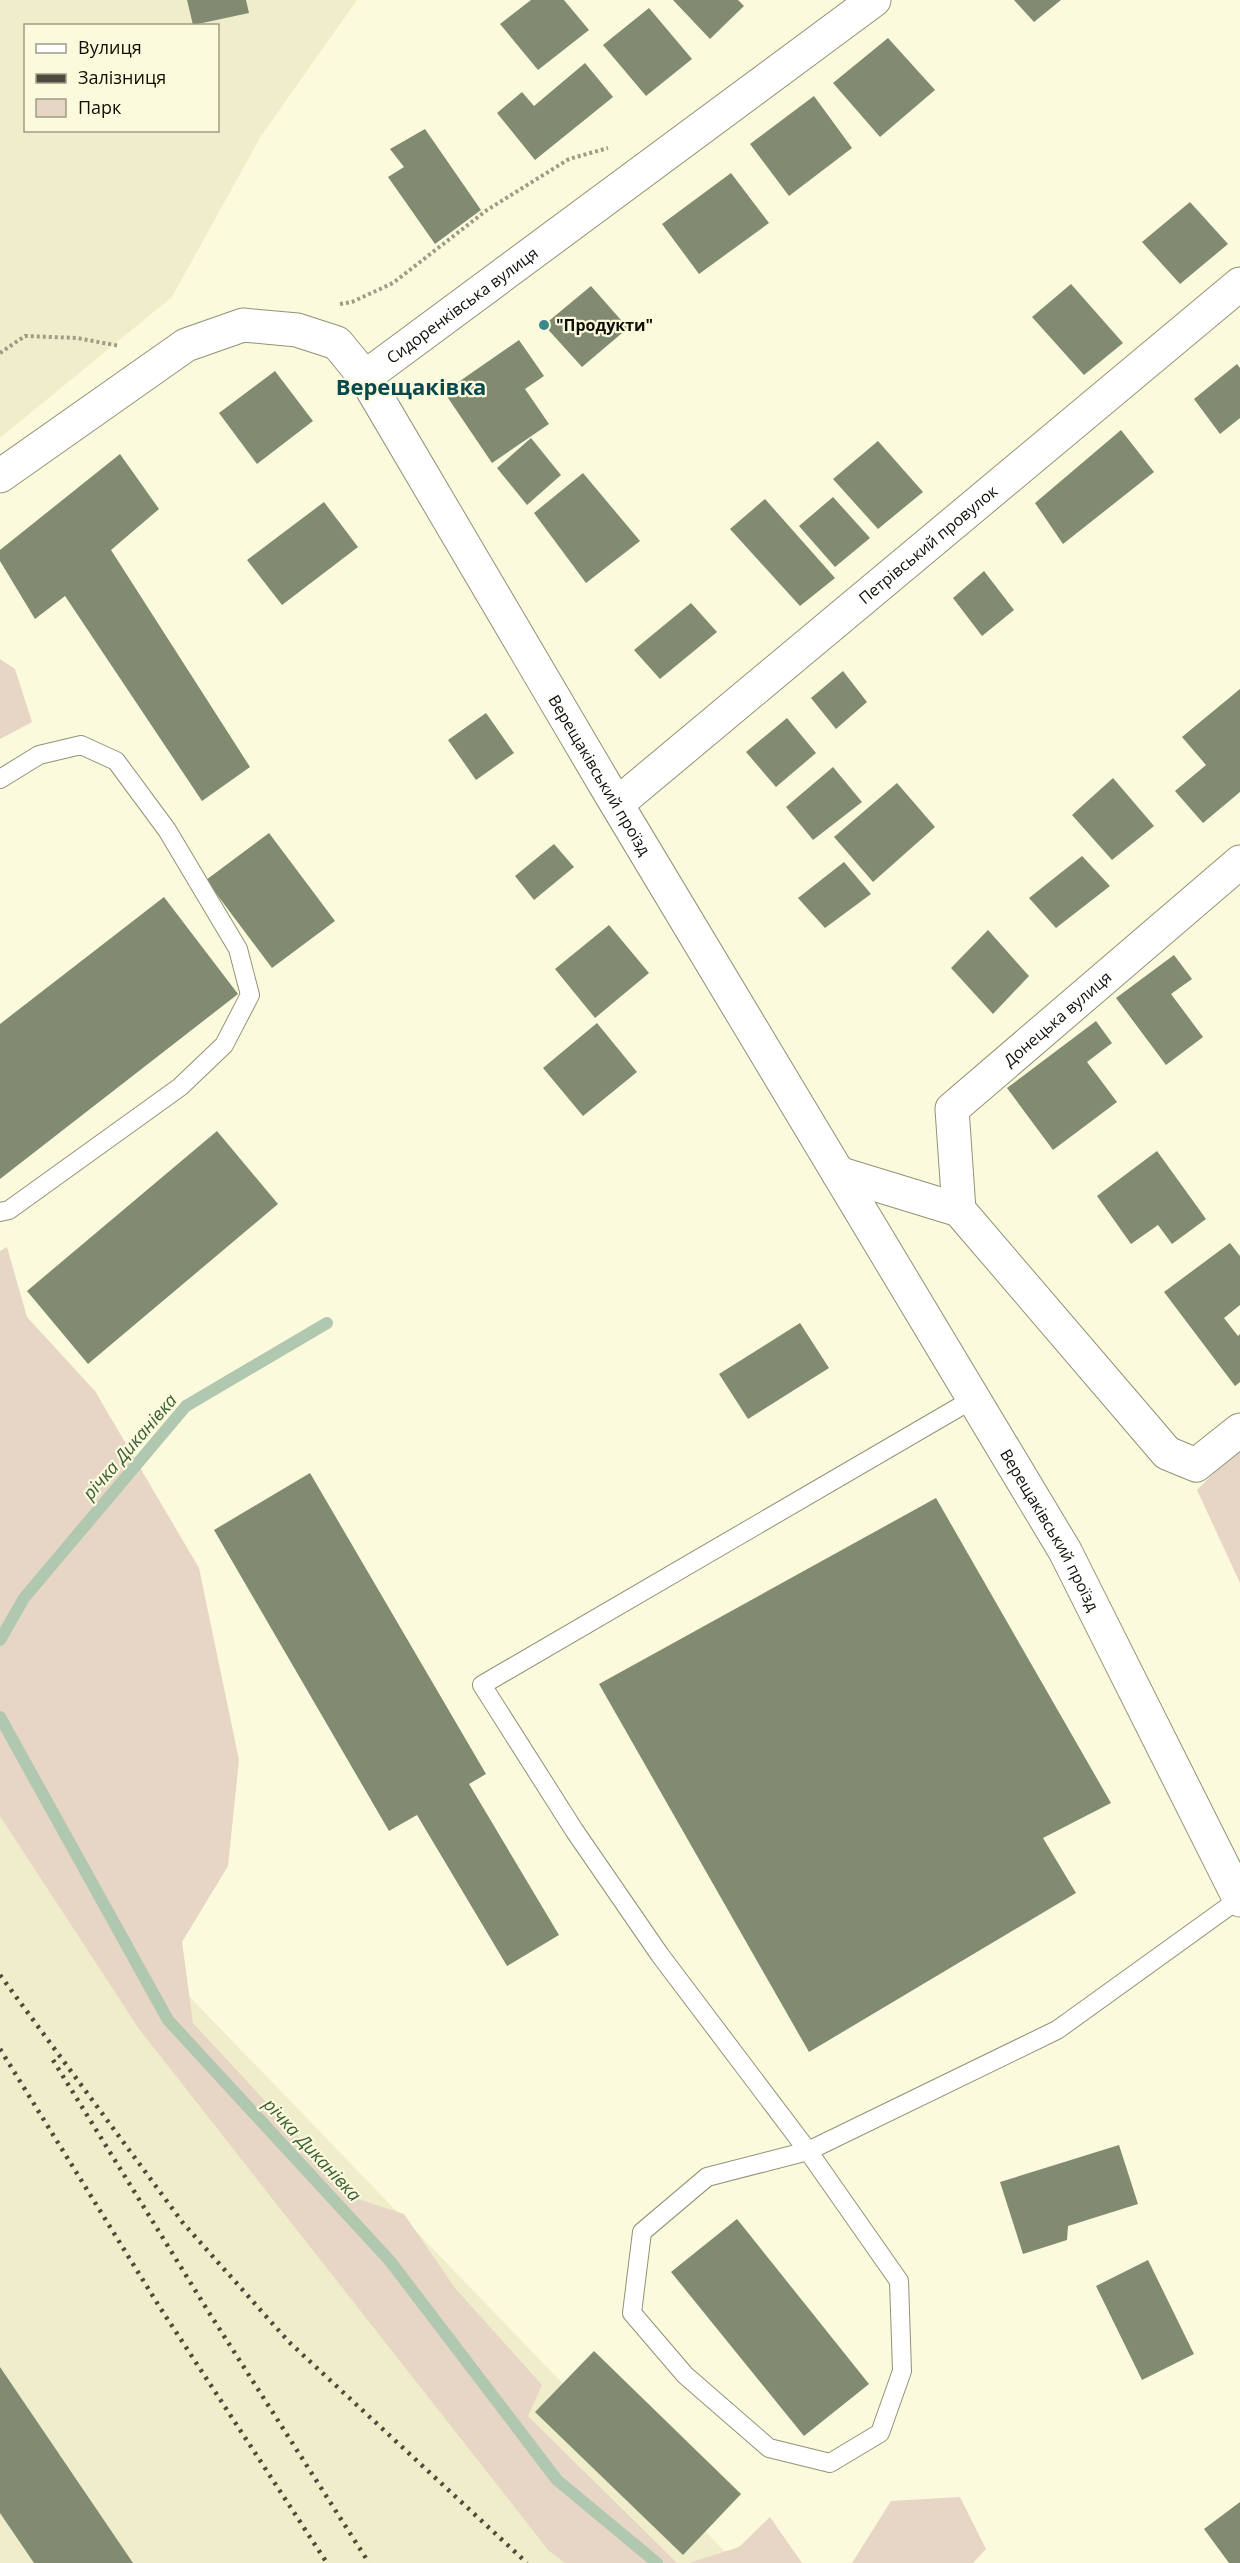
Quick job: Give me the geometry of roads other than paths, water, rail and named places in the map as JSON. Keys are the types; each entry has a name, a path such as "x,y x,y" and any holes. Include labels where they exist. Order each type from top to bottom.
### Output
{"street":[{"name":"Сидоренківська вулиця","path":"365,377 874,0"},
{"name":"Петрівський провулок","path":"617,804 1240,284"},
{"path":"0,476 186,345 243,325 297,330 337,343 365,377"},
{"name":"Верещаківський проїзд","path":"365,377 617,804 1065,1551 1240,1900"},
{"name":"Донецька вулиця","path":"959,1210 952,1109 1240,862"},
{"path":"838,1173 959,1210 1167,1453 1196,1465 1240,1430"}],"lane":[{"path":"0,778 39,755 81,746 116,761 167,830 238,949 250,995 224,1045 180,1087 9,1210 0,1212"},
{"path":"973,1399 482,1685 574,1830 660,1955 808,2151 899,2281 902,2371 880,2433 830,2463 769,2448 685,2375 632,2313 642,2232 706,2177 808,2151 1057,2030 1240,1900"}],"waterway":[{"name":"річка Диканівка","path":"0,1640 24,1598 186,1406 327,1323"},
{"name":"річка Диканівка","path":"0,1717 168,2020 390,2261 557,2480 657,2563"}],"railway":[{"path":"0,1975 183,2223 289,2342 527,2563"},
{"path":"0,2049 159,2306 327,2563"},
{"path":"53,2060 208,2311 369,2563"}],"place":[{"name":"\"Продукти\"","path":"544,325"}],"district":[{"name":"Верещаківка","path":"411,387"}]}
